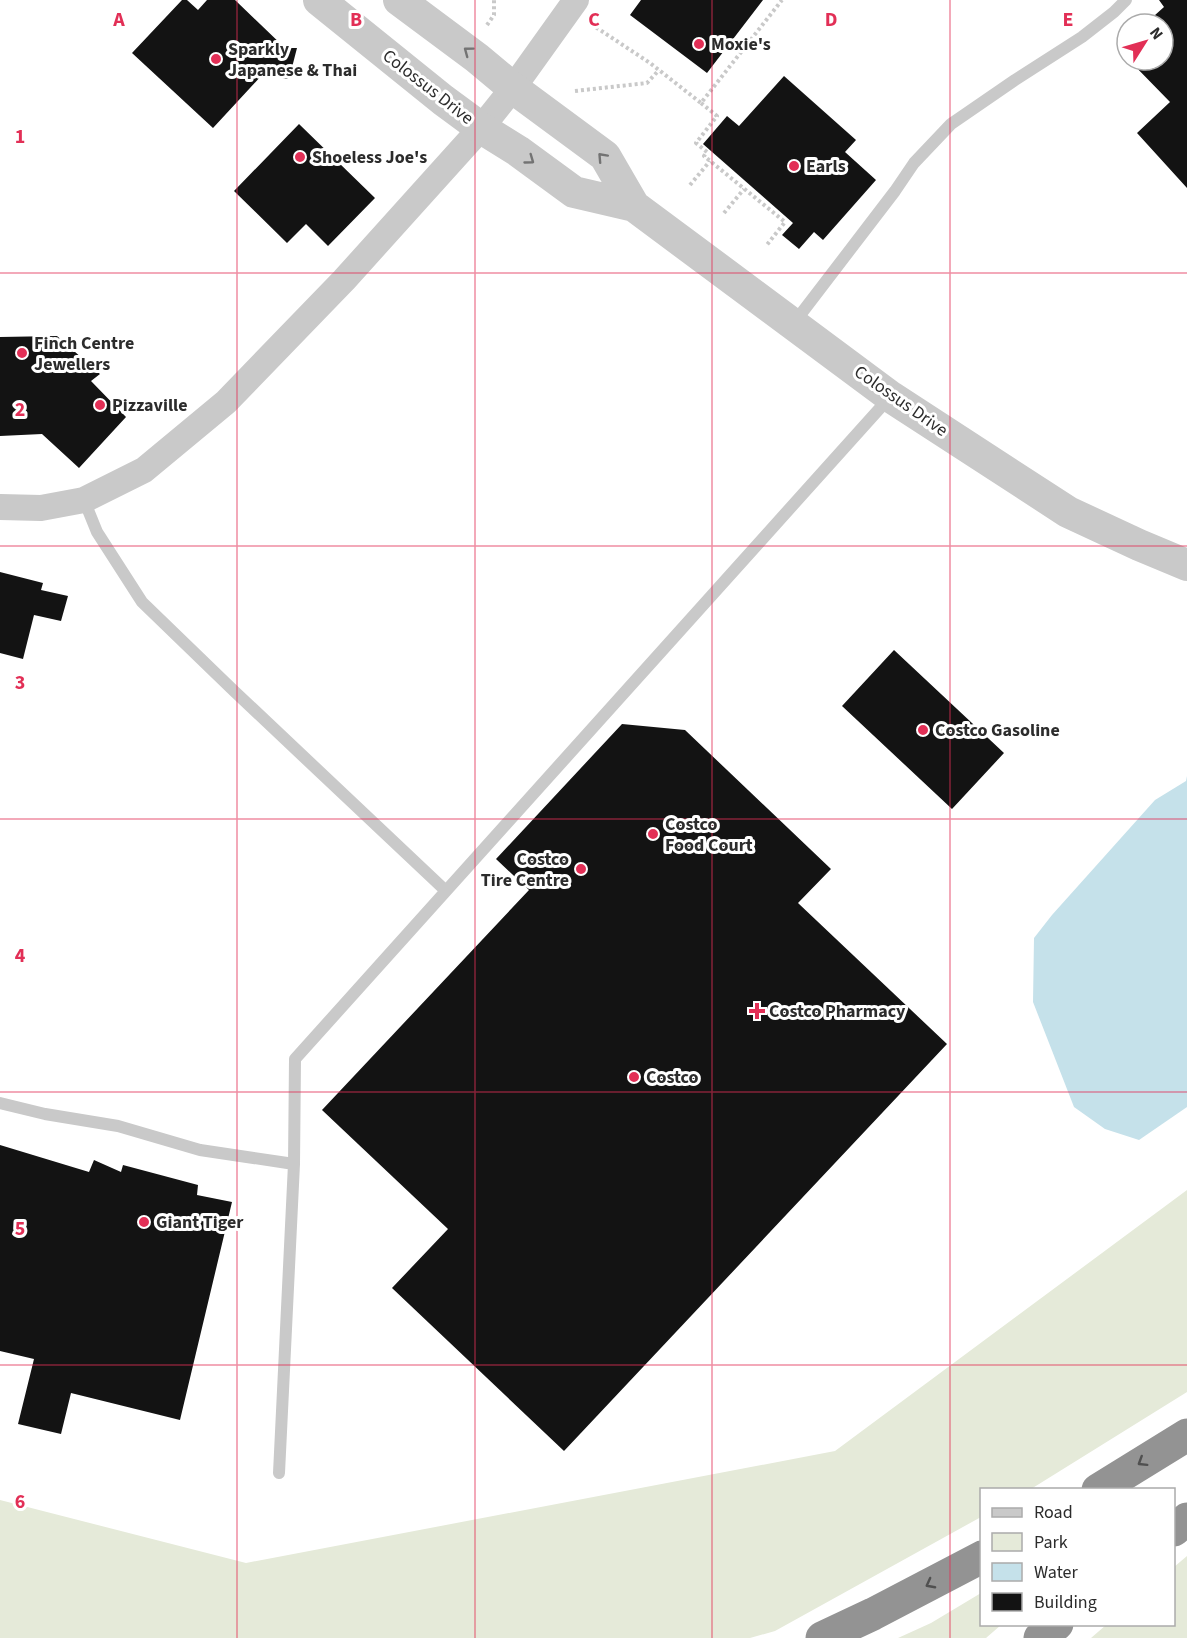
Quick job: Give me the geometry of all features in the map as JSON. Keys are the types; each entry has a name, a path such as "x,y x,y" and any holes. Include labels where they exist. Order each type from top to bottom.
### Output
{"highway":[{"path":"1101,1488 1187,1435"},
{"path":"1175,1528 1187,1519"},
{"path":"822,1638 980,1558"},
{"path":"1041,1638 1055,1626"}],"street":[{"name":"Colossus Drive","path":"319,0 443,100 574,192 634,206"},
{"name":"Colossus Drive","path":"399,0 605,156 634,206 891,396 1068,512 1187,565"},
{"path":"513,88 573,4"},
{"name":"Colossus Drive","path":"481,128 513,88"},
{"path":"0,507 41,508 84,500 144,470 226,402 344,280 481,128"}],"lane":[{"path":"793,324 914,163 951,124 1082,37 1126,0"},
{"path":"279,1473 294,1164 295,1059 891,396"},
{"path":"84,500 97,532 142,602 446,891"},
{"path":"0,1103 45,1114 118,1126 200,1150 294,1164"}],"path":[{"path":"487,25 494,15 494,0"},
{"path":"701,103 782,0"},
{"path":"573,4 717,116 696,143 707,152 704,156 785,222 765,246"},
{"path":"576,91 647,83 659,70"},
{"path":"690,185 710,161"},
{"path":"724,213 744,189"}],"green space":[{"path":"1187,1190 1187,1392 1033,1488 980,1488 980,1518 775,1631 750,1638 0,1638 0,1500 246,1563 835,1451"},
{"path":"1187,1556 1187,1638 1091,1638 1105,1626 1175,1626 1175,1566"},
{"path":"980,1594 980,1626 1000,1626 986,1638 898,1638 931,1623"}],"water":[{"path":"1187,776 1187,1107 1139,1140 1105,1129 1074,1107 1033,1002 1034,938 1155,800 1186,781"}],"building":[{"name":"Sparkly Japanese & Thai","path":"182,0 187,0 198,10 207,0 235,0 285,48 297,48 289,79 262,75 213,128 132,53"},
{"name":"Moxie's","path":"641,0 763,0 707,73 630,15"},
{"path":"1159,0 1187,0 1187,188 1137,133 1170,102 1141,72 1175,72 1175,12 1158,12 1164,7"},
{"name":"Earls","path":"784,76 856,140 845,152 876,180 823,240 814,232 799,249 782,235 793,223 703,144 727,116 739,126"},
{"name":"Shoeless Joe's","path":"299,124 375,198 328,246 306,224 287,243 234,191"},
{"path":"57,336 100,374 91,381 126,417 79,468 42,434 0,436 0,337"},
{"path":"0,572 43,583 41,590 68,596 61,621 34,615 23,659 0,653"},
{"name":"Costco Gasoline","path":"894,650 1004,753 952,809 842,706"},
{"name":"Costco","path":"622,724 685,730 831,869 798,903 947,1044 564,1451 392,1288 448,1229 322,1110 529,890 496,859"},
{"path":"0,1145 89,1172 94,1160 121,1172 123,1165 198,1185 197,1195 232,1202 180,1420 71,1393 61,1434 18,1424 34,1359 0,1351"}],"place":[{"name":"Moxie's","path":"699,44"},
{"name":"Sparkly Japanese & Thai","path":"216,59"},
{"name":"Shoeless Joe's","path":"300,157"},
{"name":"Earls","path":"794,166"},
{"name":"Finch Centre Jewellers","path":"22,353"},
{"name":"Pizzaville","path":"100,405"},
{"name":"Costco Gasoline","path":"923,730"},
{"name":"Costco Food Court","path":"653,834"},
{"name":"Costco Tire Centre","path":"581,869"},
{"name":"Costco Pharmacy","path":"757,1011"},
{"name":"Costco","path":"634,1077"},
{"name":"Giant Tiger","path":"144,1222"}]}
